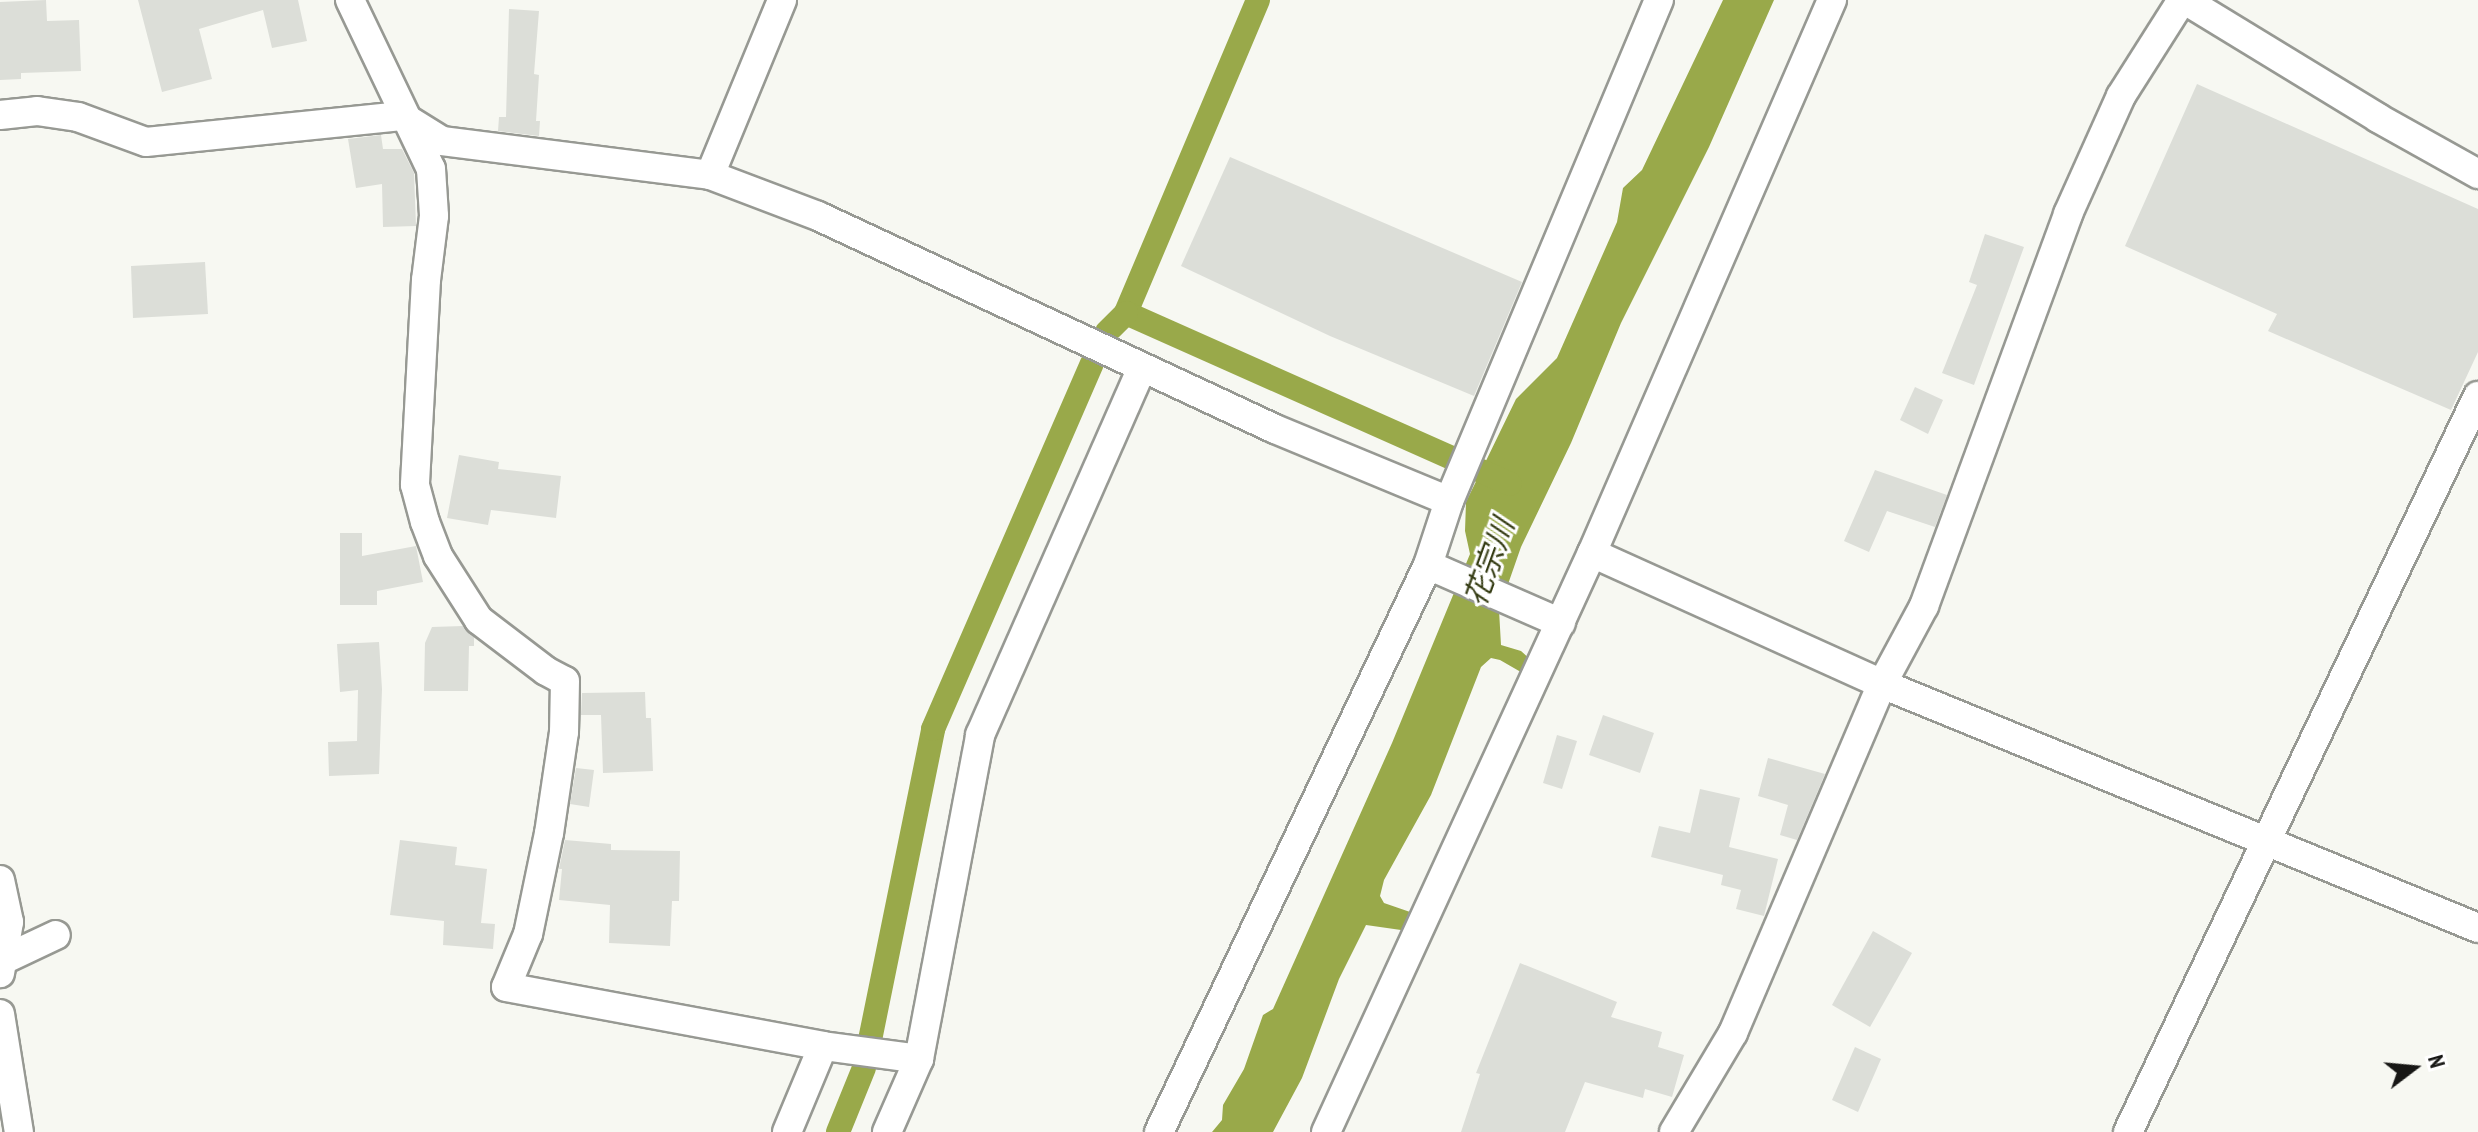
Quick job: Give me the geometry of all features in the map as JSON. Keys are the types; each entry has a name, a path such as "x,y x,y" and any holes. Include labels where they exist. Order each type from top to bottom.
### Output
{"street":[{"path":"350,0 402,116 431,169 434,216 426,280 415,485 422,510 438,556 479,620 546,671 565,681 564,732 549,833 528,934 506,987 823,1046 919,1059"},
{"path":"710,175 782,0"},
{"path":"1159,1132 1437,569 1449,501 1659,0"},
{"path":"1326,1132 1551,619 1592,553 1832,0"},
{"path":"1674,1132 1733,1033 1924,606 2068,214 2121,96 2184,0 2378,118 2478,174"},
{"path":"0,115 37,111 78,117 146,142 402,116 442,141 710,175 818,216 1275,429 1449,501"},
{"path":"887,1132 919,1059 980,735 1142,368"},
{"path":"2128,1132 2478,396"},
{"path":"1592,553 1931,704 2478,928"},
{"path":"1437,569 1551,619"},
{"path":"0,880 9,922 2,963"},
{"path":"2,963 56,935"},
{"path":"0,1014 19,1132"},
{"path":"787,1132 823,1046"}],"water":[{"name":"花宗川","path":"1723,0 1774,0 1709,147 1621,323 1571,443 1521,547 1499,610 1501,645 1521,651 1531,660 1526,675 1491,658 1481,667 1431,795 1384,880 1380,896 1384,903 1413,913 1408,931 1366,925 1339,979 1302,1078 1273,1132 1212,1132 1222,1120 1223,1105 1244,1069 1263,1015 1273,1009 1392,743 1470,554 1465,531 1466,502 1516,399 1557,358 1617,222 1623,188 1642,170"}],"building":[{"path":"46,0 47,21 79,20 81,71 21,73 21,79 0,80 0,2"},
{"path":"138,0 298,0 307,41 272,48 263,10 199,29 212,79 162,92"},
{"path":"509,9 539,11 534,74 539,75 536,121 540,121 539,136 498,131 499,117 506,117"},
{"path":"2197,84 2478,209 2478,352 2451,410 2268,331 2277,314 2125,246"},
{"path":"381,135 383,149 402,149 414,173 416,226 383,227 382,184 356,188 348,139"},
{"path":"1230,157 1522,282 1474,396 1330,336 1181,266"},
{"path":"1985,234 2024,247 1974,385 1942,373 1977,285 1969,282"},
{"path":"205,262 208,314 133,318 131,266"},
{"path":"1915,387 1943,400 1928,434 1900,420"},
{"path":"459,455 499,462 498,469 561,476 556,518 491,510 488,525 447,518"},
{"path":"1875,470 1947,495 1935,527 1887,511 1869,552 1844,541"},
{"path":"340,533 362,533 362,556 416,546 423,582 377,591 377,605 340,605"},
{"path":"463,626 474,637 474,646 469,646 468,691 424,691 425,643 432,627"},
{"path":"379,642 382,689 379,774 329,776 328,742 357,741 358,690 340,692 337,644"},
{"path":"645,692 646,718 651,718 653,771 603,773 601,715 581,715 582,693"},
{"path":"1603,715 1654,733 1640,773 1589,755"},
{"path":"1557,735 1577,741 1562,789 1543,783"},
{"path":"1768,758 1825,774 1797,840 1780,835 1788,805 1758,796"},
{"path":"576,768 594,770 589,807 570,804"},
{"path":"1700,789 1740,798 1729,847 1778,859 1764,916 1736,909 1741,890 1721,885 1723,875 1651,857 1659,826 1690,833"},
{"path":"400,840 457,847 455,865 487,869 481,923 495,924 493,949 443,945 444,921 390,915"},
{"path":"565,840 611,844 611,850 680,851 679,901 672,901 670,946 609,943 610,905 559,900 562,869 559,869"},
{"path":"1873,931 1912,953 1870,1027 1832,1005"},
{"path":"1520,963 1617,1002 1611,1017 1662,1032 1658,1047 1684,1055 1672,1097 1645,1089 1643,1098 1585,1082 1565,1132 1461,1132 1480,1074 1476,1073"},
{"path":"1855,1047 1881,1059 1858,1112 1832,1100"}],"waterway":[{"path":"1258,0 1126,313 1510,484"},
{"path":"1107,332 1126,313"},
{"path":"870,1040 933,729 1092,364"},
{"path":"838,1132 864,1068"}]}
